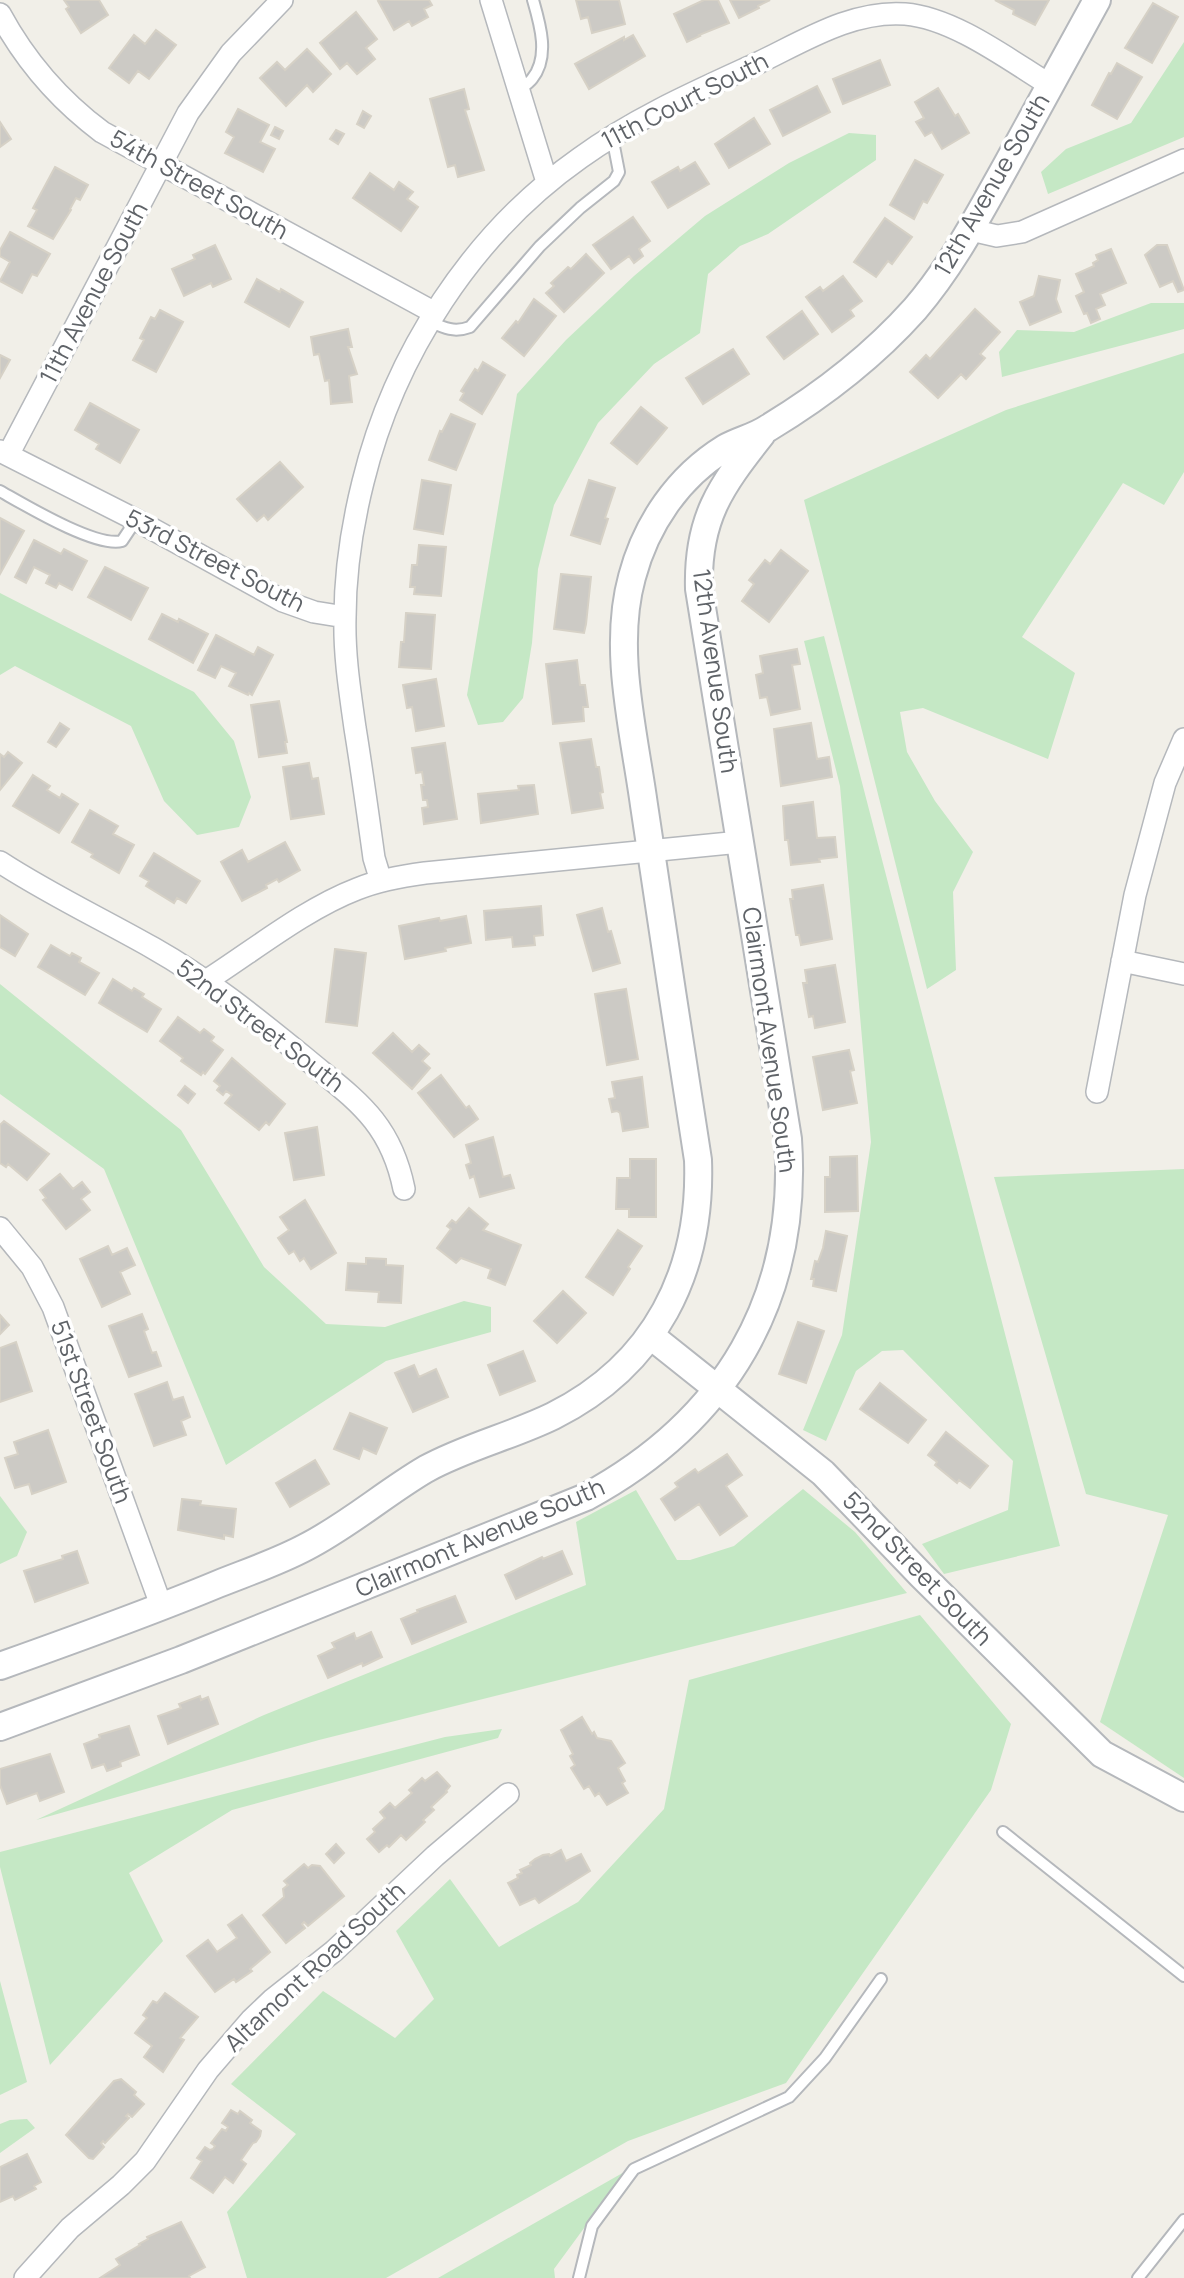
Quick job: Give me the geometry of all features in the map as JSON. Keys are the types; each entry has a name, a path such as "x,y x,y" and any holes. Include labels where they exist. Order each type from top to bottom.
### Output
{"street":[{"name":"11th Avenue South","path":"4,453 162,166 188,113 255,26 282,0"},
{"path":"491,0 547,182"},
{"name":"12th Avenue South","path":"651,850 624,657 625,617 632,576 650,530 673,493 684,481 727,447 765,430 854,367 896,329 933,288 971,230 1097,0"},
{"name":"54th Street South","path":"0,14 26,58 64,101 102,132 432,317"},
{"name":"11th Court South","path":"345,617 350,549 366,470 392,394 432,317 489,242 547,182 612,136 691,93 848,21 885,14 921,16 952,27 1051,85"},
{"path":"971,230 997,236 1021,232 1184,160"},
{"name":"12th Avenue South","path":"740,842 699,589 698,568 712,507 732,472 765,430"},
{"name":"53rd Street South","path":"4,453 135,520 283,601 314,612 345,617"},
{"path":"345,617 348,672 374,858 381,881"},
{"path":"1097,1092 1135,895 1165,783 1184,739"},
{"path":"206,981 313,911 346,894 381,881 425,873 740,842"},
{"name":"Clairmont Avenue South","path":"0,1727 181,1660 586,1497 613,1482 661,1448 681,1430 718,1388 749,1340 768,1296 780,1259 789,1199 788,1139 740,842"},
{"path":"0,1666 162,1608 289,1556 322,1538 430,1467 565,1410 615,1374 651,1336 665,1313 687,1264 693,1239 699,1186 698,1160 651,850"},
{"name":"52nd Street South","path":"0,862 153,948 206,981 258,1019 365,1107 387,1136 401,1170 404,1189"},
{"path":"1122,961 1184,974"},
{"name":"51st Street South","path":"0,1228 32,1267 53,1307 162,1608"},
{"name":"52nd Street South","path":"651,1336 823,1473 1101,1754 1184,1798"},
{"name":"Altamont Road South","path":"25,2278 70,2228 134,2173 155,2148 208,2070 251,2020 343,1943 435,1856 508,1794"}],"lane":[{"path":"519,90 533,79 541,57 542,46 533,0"},
{"path":"432,317 448,329 460,331 470,327 540,246 579,208 614,181 619,172 612,136"},
{"path":"0,491 99,541 122,541 135,520"},
{"path":"1003,1832 1184,1976"},
{"path":"579,2278 592,2226 634,2169 789,2098 825,2058 881,1979"},
{"path":"1138,2278 1184,2220"}],"green space":[{"path":"1184,42 1184,137 1048,194 1041,172 1066,149 1131,123"},
{"path":"849,133 876,135 876,160 768,234 740,246 708,274 700,333 654,364 598,423 554,505 538,569 532,643 523,698 503,722 478,725 467,695 517,394 566,340 634,276 705,216 789,163"},
{"path":"1151,303 1184,303 1184,329 1002,377 999,352 1017,330 1074,332"},
{"path":"1184,353 1184,472 1164,505 1123,483 1022,637 1075,673 1048,759 923,708 900,712 907,752 935,801 973,852 953,892 956,970 927,989 804,500 1006,410"},
{"path":"0,593 194,692 234,741 251,797 239,827 197,835 164,801 131,726 15,666 0,675"},
{"path":"824,636 1060,1546 944,1574 922,1544 1008,1510 1013,1461 903,1350 882,1351 856,1371 826,1441 803,1430 842,1335 871,1142 840,786 804,641"},
{"path":"0,984 181,1130 264,1267 326,1324 385,1327 464,1301 491,1307 491,1332 386,1361 226,1465 104,1169 0,1094"},
{"path":"1184,1169 1184,1778 1100,1722 1168,1515 1086,1494 994,1177"},
{"path":"803,1489 855,1532 907,1593 319,1740 36,1820 264,1715 586,1585 576,1522 636,1490 677,1560 690,1560 734,1546"},
{"path":"0,1496 27,1532 17,1556 0,1564"},
{"path":"920,1615 1011,1724 991,1790 786,2083 628,2141 386,2278 247,2278 227,2212 296,2134 231,2084 323,1991 395,2038 434,1999 396,1931 450,1879 499,1947 578,1902 664,1809 689,1680"},
{"path":"502,1729 498,1738 232,1810 129,1873 163,1941 50,2065 0,1867 0,1852 445,1737"},
{"path":"0,1981 27,2082 0,2095"},
{"path":"27,2119 35,2128 0,2153 0,2124 10,2120"},
{"path":"626,2171 554,2269 555,2278 438,2278"}],"building":[{"path":"64,0 99,0 108,15 81,33 66,9 69,7"},
{"path":"429,0 432,5 424,9 428,17 412,26 409,21 394,30 378,1"},
{"path":"576,0 619,0 625,24 592,33 588,17 581,19"},
{"path":"704,0 718,0 729,23 687,42 674,14"},
{"path":"730,0 770,0 739,18"},
{"path":"995,0 1049,0 1035,25 1013,14 1014,10"},
{"path":"1153,3 1178,17 1152,63 1125,48"},
{"path":"356,12 377,39 366,48 375,59 357,74 347,63 340,69 320,43"},
{"path":"156,30 176,45 149,79 138,71 129,83 109,68 134,35 145,44"},
{"path":"633,35 645,56 589,89 575,64 624,37 624,40"},
{"path":"307,49 331,74 313,92 307,85 286,106 260,78 277,62 285,70"},
{"path":"880,60 890,85 843,104 833,79"},
{"path":"1117,63 1142,77 1117,119 1092,105"},
{"path":"817,86 830,112 783,136 770,110"},
{"path":"938,88 969,133 942,149 932,132 925,136 916,122 924,118 915,102"},
{"path":"464,89 469,109 465,110 484,170 458,177 455,165 448,167 430,99"},
{"path":"238,109 269,125 260,142 275,149 263,172 225,153 234,137 226,132"},
{"path":"363,111 371,116 364,128 357,124"},
{"path":"754,118 770,144 729,168 715,144"},
{"path":"0,122 11,139 0,147"},
{"path":"275,127 283,131 279,139 271,135"},
{"path":"336,130 344,134 338,144 330,139"},
{"path":"915,160 943,175 927,203 923,201 914,219 890,205"},
{"path":"695,162 709,184 668,208 652,182 678,167 680,171"},
{"path":"55,167 88,185 80,200 76,198 53,239 28,226 37,210 33,208"},
{"path":"370,173 394,190 399,182 413,192 407,199 418,207 401,231 353,198"},
{"path":"633,217 650,241 639,249 643,256 634,263 629,256 611,269 593,245"},
{"path":"885,218 912,237 892,264 888,261 876,277 854,262"},
{"path":"10,232 50,254 37,276 32,274 22,293 0,281 10,262 0,256 0,250"},
{"path":"215,245 231,279 213,287 211,283 184,296 172,269 195,259 193,255"},
{"path":"1157,245 1167,245 1184,290 1178,292 1173,281 1160,287 1145,255"},
{"path":"1111,249 1126,283 1100,294 1105,305 1096,309 1100,319 1091,323 1076,296 1084,292 1076,274 1094,266 1093,263 1098,260 1096,255"},
{"path":"586,254 604,273 564,312 546,293 554,286 551,283"},
{"path":"843,276 862,301 850,310 854,316 832,332 806,297 820,287 823,291"},
{"path":"1039,276 1060,280 1056,299 1061,312 1030,325 1020,302 1034,296"},
{"path":"257,279 303,302 289,327 245,302"},
{"path":"534,299 556,316 524,356 502,338 516,321 518,323"},
{"path":"975,309 1000,332 980,354 985,358 966,379 961,374 938,398 910,372 926,355 930,359"},
{"path":"160,310 183,322 156,372 133,360 144,340 140,338 151,317 155,319"},
{"path":"802,311 818,334 784,359 767,337"},
{"path":"348,329 352,347 348,347 357,374 349,376 352,402 331,404 329,380 325,381 319,354 314,355 311,337"},
{"path":"733,349 749,374 703,404 686,378"},
{"path":"0,355 10,360 0,378"},
{"path":"483,362 505,375 482,414 460,400 464,393 461,391 475,369 478,371"},
{"path":"90,403 139,430 120,463 96,449 99,444 75,430"},
{"path":"641,407 667,428 637,464 611,443"},
{"path":"451,414 475,424 456,470 429,460 440,431 442,432"},
{"path":"280,462 303,487 268,520 264,515 257,521 237,499"},
{"path":"422,480 451,485 443,534 414,529"},
{"path":"589,480 615,488 600,544 571,535"},
{"path":"0,518 24,531 0,574"},
{"path":"34,540 61,554 64,549 87,561 72,590 59,583 56,588 46,583 50,575 34,567 26,583 15,577"},
{"path":"419,545 446,547 441,596 414,594 415,587 410,587 412,565 417,565"},
{"path":"781,550 808,571 769,622 742,601 754,584 749,580 765,560 770,564"},
{"path":"105,567 148,588 131,620 88,597"},
{"path":"561,574 591,577 584,633 554,629"},
{"path":"406,613 435,615 431,669 399,667"},
{"path":"162,614 178,622 179,619 208,634 193,663 149,639"},
{"path":"216,635 254,655 258,647 273,655 252,695 229,686 236,673 221,666 215,678 198,670"},
{"path":"797,649 800,664 792,665 800,709 771,715 767,697 760,698 756,675 763,673 760,656"},
{"path":"577,660 580,685 585,685 588,707 583,707 584,721 553,724 546,664"},
{"path":"436,679 444,726 416,731 412,707 407,708 403,685"},
{"path":"279,701 287,753 259,757 251,705"},
{"path":"60,723 69,729 56,747 48,742"},
{"path":"811,723 817,759 829,757 832,777 781,786 774,729"},
{"path":"591,739 596,767 599,767 603,808 572,813 560,743"},
{"path":"445,743 457,819 424,824 422,808 428,807 427,800 423,800 422,772 416,773 412,748"},
{"path":"8,752 22,763 0,790 0,754 4,757"},
{"path":"309,763 312,779 318,778 324,814 291,819 283,767"},
{"path":"33,775 50,786 47,790 60,798 62,794 78,804 59,833 13,806"},
{"path":"534,785 538,814 481,823 478,794 519,790 518,786"},
{"path":"813,802 817,838 835,837 837,857 791,865 788,840 785,840 783,806"},
{"path":"90,810 118,826 113,834 134,845 119,873 72,842"},
{"path":"285,842 300,870 279,882 277,879 266,885 267,888 242,901 221,862 242,850 248,862"},
{"path":"154,853 200,881 186,903 177,898 174,903 146,886 149,881 140,876"},
{"path":"823,885 832,939 801,945 799,935 796,935 790,899 793,899 792,890"},
{"path":"541,906 543,935 534,936 535,945 513,947 512,937 486,940 484,911"},
{"path":"602,908 620,963 593,971 577,915"},
{"path":"0,915 28,934 15,956 0,947"},
{"path":"466,916 471,943 405,959 399,926"},
{"path":"51,945 70,956 72,953 81,958 79,962 99,973 85,995 38,967"},
{"path":"335,949 366,953 357,1026 326,1022"},
{"path":"835,965 845,1022 815,1028 813,1016 809,1017 803,983 807,983 805,970"},
{"path":"113,979 132,991 134,988 144,994 142,997 161,1009 147,1032 99,1003"},
{"path":"626,989 638,1059 607,1065 595,994"},
{"path":"178,1017 200,1033 204,1029 214,1037 211,1041 223,1050 205,1074 203,1072 201,1075 181,1061 183,1058 160,1041"},
{"path":"393,1033 412,1052 419,1045 429,1054 422,1061 430,1068 412,1089 373,1053"},
{"path":"849,1050 854,1070 850,1071 857,1103 823,1110 813,1057"},
{"path":"232,1058 285,1104 269,1125 266,1122 259,1130 225,1103 232,1095 226,1091 223,1095 217,1090 220,1086 214,1081"},
{"path":"441,1075 466,1108 469,1106 478,1119 454,1137 418,1093"},
{"path":"642,1077 648,1127 623,1131 620,1113 612,1112 609,1099 615,1098 612,1082"},
{"path":"185,1086 195,1094 188,1103 178,1095"},
{"path":"4,1121 49,1154 27,1180 8,1164 6,1167 0,1163 0,1125"},
{"path":"317,1127 324,1175 294,1180 285,1133"},
{"path":"493,1137 503,1177 510,1175 514,1188 480,1197 474,1176 470,1178 466,1165 471,1163 466,1145"},
{"path":"857,1156 858,1211 825,1212 825,1177 830,1177 830,1157"},
{"path":"630,1159 656,1159 656,1217 629,1217 629,1209 616,1209 617,1178 630,1178"},
{"path":"60,1174 73,1189 82,1182 90,1192 81,1199 90,1210 66,1229 43,1200 46,1198 40,1190"},
{"path":"305,1200 336,1253 311,1269 304,1258 300,1261 294,1251 289,1254 278,1238 289,1230 280,1217"},
{"path":"469,1208 488,1224 483,1230 521,1245 505,1285 488,1278 491,1269 461,1258 456,1263 437,1248 451,1229 447,1226 452,1220 456,1223"},
{"path":"618,1230 642,1246 613,1295 586,1277"},
{"path":"826,1231 847,1236 836,1291 813,1286 814,1279 811,1279 815,1261 818,1262 823,1248"},
{"path":"108,1246 112,1255 127,1248 135,1265 120,1272 130,1294 102,1307 80,1259"},
{"path":"366,1258 386,1259 386,1265 403,1266 401,1303 378,1302 379,1292 346,1290 348,1263 366,1264"},
{"path":"563,1291 586,1313 557,1343 534,1321"},
{"path":"142,1314 148,1329 144,1331 152,1353 156,1352 161,1366 129,1377 109,1326"},
{"path":"0,1315 9,1325 0,1334"},
{"path":"798,1322 824,1331 806,1383 779,1374"},
{"path":"16,1342 32,1391 0,1402 0,1348"},
{"path":"523,1351 535,1381 500,1395 488,1365"},
{"path":"414,1365 419,1377 436,1369 448,1397 413,1412 395,1373"},
{"path":"167,1382 173,1400 183,1397 190,1417 181,1421 186,1435 154,1446 135,1394"},
{"path":"880,1383 926,1420 908,1443 860,1409"},
{"path":"350,1413 387,1428 376,1454 363,1448 359,1459 334,1449"},
{"path":"48,1430 66,1482 32,1494 29,1484 15,1488 5,1458 18,1454 14,1442"},
{"path":"946,1432 988,1466 970,1488 959,1480 957,1483 935,1465 937,1462 928,1455"},
{"path":"727,1454 742,1475 726,1486 747,1516 720,1535 699,1504 675,1520 661,1499 678,1487 675,1483 695,1469 698,1473"},
{"path":"315,1460 329,1484 290,1507 276,1483"},
{"path":"182,1499 201,1501 200,1505 236,1509 233,1537 224,1535 224,1539 178,1530"},
{"path":"77,1551 88,1583 35,1602 24,1571 63,1559 62,1556"},
{"path":"562,1551 572,1574 516,1599 505,1575 542,1557 543,1559"},
{"path":"455,1596 466,1622 412,1644 401,1619"},
{"path":"371,1632 382,1657 328,1678 318,1656 335,1648 332,1643 354,1633 356,1639"},
{"path":"200,1696 201,1700 208,1697 218,1724 168,1744 158,1716 181,1708 179,1704"},
{"path":"582,1717 592,1734 594,1732 597,1738 611,1741 625,1763 618,1768 628,1793 607,1805 599,1793 595,1796 589,1786 584,1789 571,1768 575,1765 570,1756 573,1754 561,1730"},
{"path":"129,1726 139,1755 120,1762 121,1766 107,1771 104,1764 92,1768 84,1744 100,1738 99,1735"},
{"path":"50,1754 64,1792 40,1801 37,1793 7,1804 0,1785 0,1769"},
{"path":"437,1772 450,1786 431,1807 434,1810 406,1840 401,1835 389,1847 387,1845 379,1852 367,1839 385,1818 380,1812 390,1803 395,1808 412,1793 409,1790 422,1778 425,1781"},
{"path":"336,1844 344,1853 334,1863 326,1854"},
{"path":"561,1850 566,1861 581,1854 590,1871 539,1903 535,1898 520,1905 508,1883 518,1878 517,1875 522,1873 520,1870 531,1865 535,1859"},
{"path":"304,1864 308,1868 312,1865 320,1866 344,1896 308,1926 304,1922 302,1924 305,1928 286,1943 263,1915 284,1897 283,1889 288,1885 284,1881"},
{"path":"242,1915 270,1952 250,1969 252,1971 215,1992 187,1956 208,1940 217,1952 237,1938 228,1925"},
{"path":"165,1993 198,2017 180,2038 184,2040 163,2072 144,2057 152,2046 135,2033 147,2018 143,2015 153,2001 157,2003"},
{"path":"121,2079 136,2092 134,2095 144,2104 132,2117 128,2114 126,2116 129,2118 105,2143 101,2143 104,2147 93,2159 89,2158 66,2135 114,2081"},
{"path":"231,2110 238,2114 240,2111 252,2120 250,2123 261,2131 260,2136 241,2160 246,2164 233,2183 225,2177 213,2193 191,2178 202,2161 197,2158 205,2147 213,2149 215,2146 211,2143 222,2129 226,2131 228,2127 222,2123"},
{"path":"27,2154 41,2182 34,2186 36,2189 15,2200 13,2196 0,2202 0,2167"},
{"path":"181,2222 205,2267 189,2276 190,2278 100,2278 120,2265 116,2259 140,2245 147,2237"}]}
